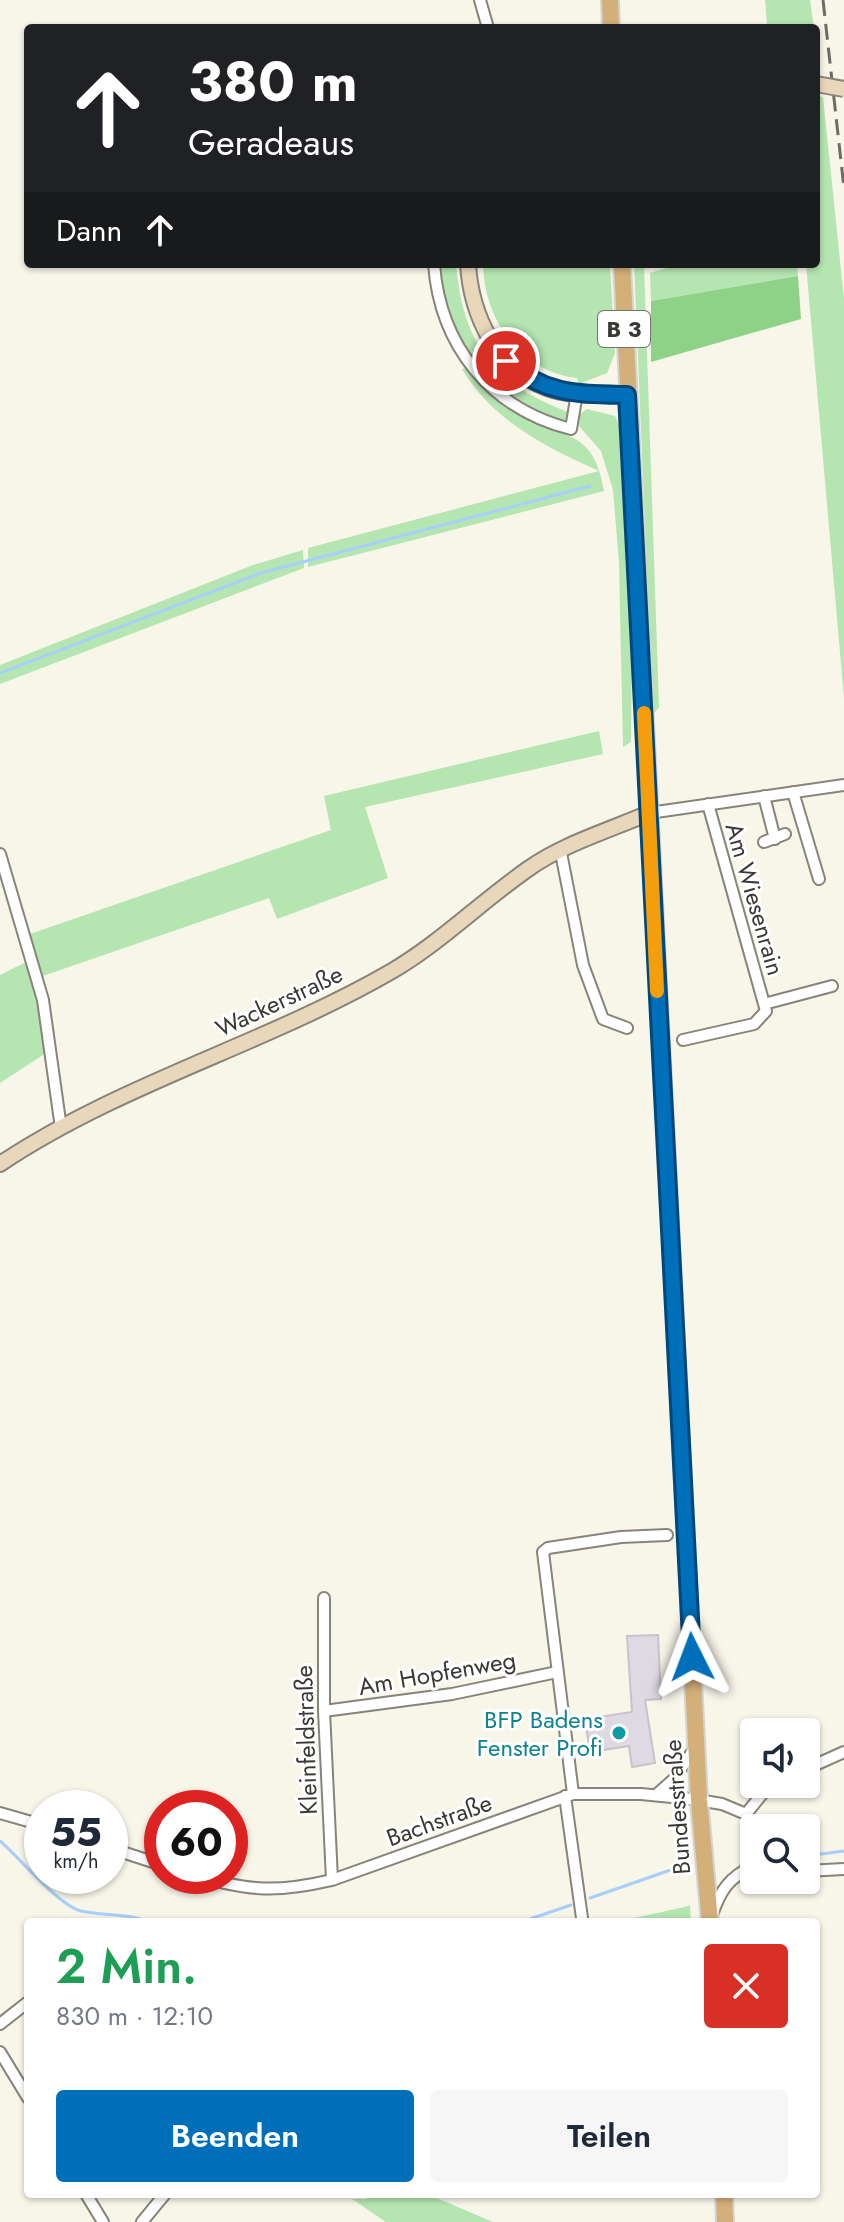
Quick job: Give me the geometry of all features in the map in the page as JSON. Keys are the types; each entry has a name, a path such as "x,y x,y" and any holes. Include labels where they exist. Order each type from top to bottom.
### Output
{"main road":[{"path":"610,0 611,24"},
{"name":"B 3","path":"622,268 649,813"},
{"name":"Bundesstraße","path":"649,813 696,1746 710,1918"},
{"path":"724,2198 725,2222"}],"street":[{"path":"480,0 487,24"},
{"path":"820,85 844,89"},
{"path":"434,268 436,290 451,335 473,371 491,388 522,411 571,429 577,393"},
{"path":"469,268 478,312 488,338 506,361 528,380 549,389 627,395"},
{"name":"Wackerstraße","path":"0,1164 61,1128 176,1071 290,1024 394,970 531,866 604,829 649,813 844,785"},
{"path":"793,792 819,879"},
{"path":"764,796 775,838"},
{"name":"Am Wiesenrain","path":"683,1040 754,1024 766,1011 708,804"},
{"path":"561,853 590,992 603,1019 627,1028"},
{"path":"0,854 43,1000 61,1128"},
{"name":"Am Wiesenrain","path":"764,1004 832,986"},
{"path":"582,1918 543,1552 548,1548 621,1537 667,1535"},
{"name":"Kleinfeldstraße","path":"324,1598 324,1711 332,1880"},
{"name":"Am Hopfenweg","path":"324,1711 452,1694 557,1672"},
{"path":"656,1795 673,1780 696,1746"},
{"path":"820,1763 844,1752"},
{"name":"Bachstraße","path":"248,1888 263,1891 291,1890 332,1880 569,1795 656,1795 722,1804 746,1814"},
{"path":"746,1814 759,1798"},
{"path":"0,1813 24,1820"},
{"path":"820,1870 844,1869"},
{"path":"711,1918 722,1887 740,1872"},
{"path":"0,2024 24,2005"},
{"path":"0,2052 24,2091"},
{"path":"88,2198 103,2222"},
{"path":"142,2222 162,2198"}],"green space":[{"path":"765,0 810,0 813,24 767,24"},
{"path":"820,97 823,97 844,299 844,698 806,268 820,268"},
{"path":"439,268 457,268 466,317 487,358 520,388 568,412 567,419 561,421 537,410 493,380 460,340 442,291"},
{"path":"483,268 610,268 615,353 607,373 579,384 577,378 538,365 509,339 490,304"},
{"path":"634,268 644,268 659,707 653,715"},
{"path":"667,268 797,268 798,276 651,301 650,273"},
{"path":"798,276 801,319 651,362 651,301"},
{"path":"465,368 507,406 577,440 593,457 599,471 522,430 489,404 462,369"},
{"path":"587,409 615,416 624,436 632,644 631,742 623,747 619,563 613,490 601,451 579,426 580,414"},
{"path":"599,471 604,491 308,567 308,548"},
{"path":"303,550 304,568 0,684 0,665 253,565"},
{"path":"599,731 603,754 365,807 388,878 277,919 269,898 40,977 27,935 331,830 324,796"},
{"path":"28,961 49,1051 0,1083 0,975"},
{"path":"690,1905 691,1918 634,1918"},
{"path":"436,2198 493,2222 386,2222 352,2199"}],"building":[{"path":"658,1635 661,1699 645,1700 655,1763 632,1767 629,1746 590,1752 585,1719 632,1712 627,1636"}],"waterway":[{"path":"0,673 261,573 590,486"},
{"path":"0,1841 72,1907 81,1911 135,1918"},
{"path":"820,1854 844,1851"},
{"path":"590,1898 682,1866"},
{"path":"533,1918 571,1905"}],"railway":[{"path":"823,0 844,188"}],"slow traffic":[{"path":"644,713 657,991"}],"place":[{"name":"BFP Badens Fenster Profi","path":"619,1733"}],"route":[{"path":"506,361 528,380 549,389 627,395 692,1657"}]}
